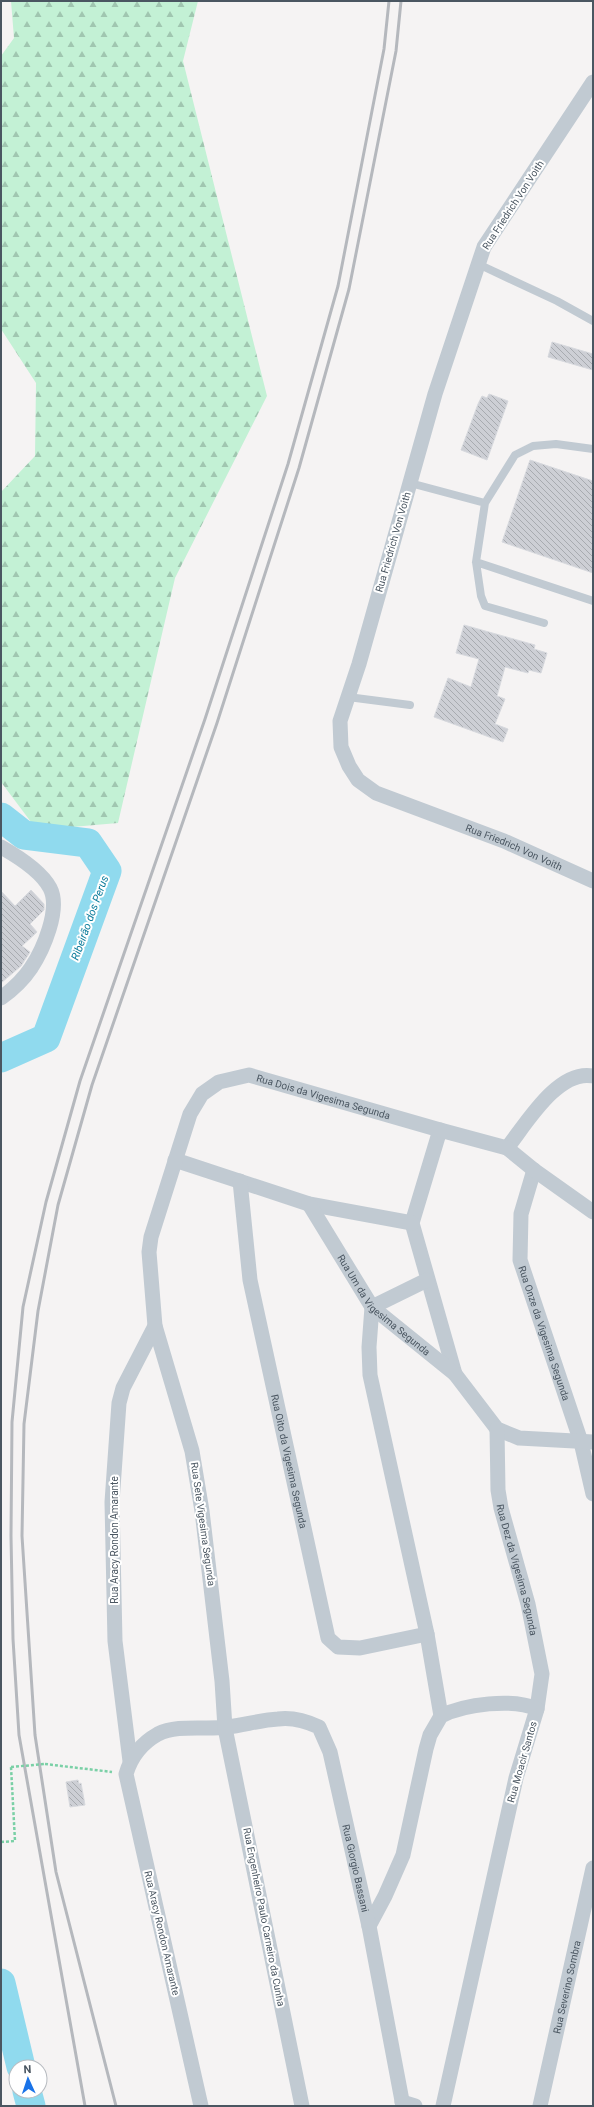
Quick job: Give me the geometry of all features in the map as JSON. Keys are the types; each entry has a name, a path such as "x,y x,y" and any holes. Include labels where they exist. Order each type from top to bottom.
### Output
{"street":[{"name":"Rua Friedrich Von Voith","path":"593,82 484,247 435,394 340,721 341,747 349,766 358,780 376,793 504,841 593,881"},
{"path":"1,848 18,857 33,870 50,887 54,900 54,912 46,938 31,968 12,991 1,998"},
{"name":"Rua Dois da Vigesima Segunda","path":"155,1326 149,1252 151,1237 190,1114 202,1094 219,1082 249,1075 507,1148 534,1170 593,1212"},
{"path":"507,1148 554,1090 570,1078 593,1076"},
{"path":"440,1130 412,1223 455,1374"},
{"path":"175,1160 309,1204 412,1223"},
{"name":"Rua Onze da Vigesima Segunda","path":"534,1170 521,1214 520,1260 587,1442 593,1494"},
{"name":"Rua Oito da Vigesima Segunda","path":"240,1181 250,1280 328,1638 338,1647 360,1648 427,1634"},
{"name":"Rua Um da Vigesima Segunda","path":"309,1204 372,1307 455,1374 497,1429"},
{"path":"369,1926 388,1889 402,1855 426,1748 430,1735 441,1716 427,1634 370,1376 369,1347 372,1307 427,1280"},
{"name":"Rua Sete Vigesima Segunda","path":"155,1326 192,1451 209,1562 222,1681 225,1728"},
{"name":"Rua Aracy Rondon Amarante","path":"155,1326 123,1388 119,1403 112,1502 115,1641 128,1767 201,2106"},
{"path":"497,1429 519,1438 587,1442"},
{"name":"Rua Dez da Vigesima Segunda","path":"497,1429 498,1490 501,1508 528,1604 542,1674 537,1709"},
{"name":"Rua Moacir Santos","path":"441,1716 460,1709 521,1703 537,1709 516,1778 443,2106"},
{"name":"Rua Giorgio Bassani","path":"225,1728 278,1718 304,1720 319,1727 330,1752 407,2105"},
{"path":"128,1767 144,1744 159,1734 185,1728 225,1728"},
{"name":"Rua Engenheiro Paulo Carneiro da Cunha","path":"225,1728 302,2106"},
{"name":"Rua Severino Sombra","path":"540,2106 593,1868"}],"lane":[{"path":"478,264 556,301 593,321"},
{"path":"544,623 485,606 481,596 476,562 485,503 515,455 533,446 556,444 593,449"},
{"path":"410,483 485,503"},
{"path":"476,562 593,601"},
{"path":"348,697 410,705"}],"path":[{"path":"1,1842 15,1841 11,1767 45,1764 128,1767"}],"green space":[{"path":"11,1 198,1 183,61 267,396 175,578 118,823 37,830 1,782 1,492 35,456 36,383 1,329 1,56 14,38"}],"building":[{"path":"552,342 593,354 593,370 548,357"},
{"path":"489,394 508,401 487,460 461,450 482,396 487,398"},
{"path":"530,460 593,481 593,573 502,542"},
{"path":"464,625 535,645 534,649 547,653 541,673 529,670 528,673 505,667 497,696 505,699 495,724 508,729 503,742 434,717 448,678 471,687 479,659 456,653"},
{"path":"31,890 44,904 44,910 30,924 37,932 22,946 30,952 21,966 1,983 1,891 15,906"},
{"path":"78,1780 79,1784 81,1783 85,1805 70,1807 66,1782"}],"waterway":[{"name":"Ribeirão dos Perus","path":"1,817 24,835 88,843 107,871 46,1038 1,1058"},
{"name":"Ribeirão dos Perus","path":"1,1983 19,2059"},
{"name":"Ribeirão dos Perus","path":"29,2099 31,2106"}],"railway":[{"path":"85,2106 19,1735 13,1639 11,1536 12,1422 23,1307 46,1202 80,1081 205,719 288,464 338,286 384,49 389,1"},
{"path":"116,2106 56,1872 35,1735 22,1536 24,1424 38,1311 58,1205 92,1085 217,723 299,468 349,289 396,51 401,1"}]}
